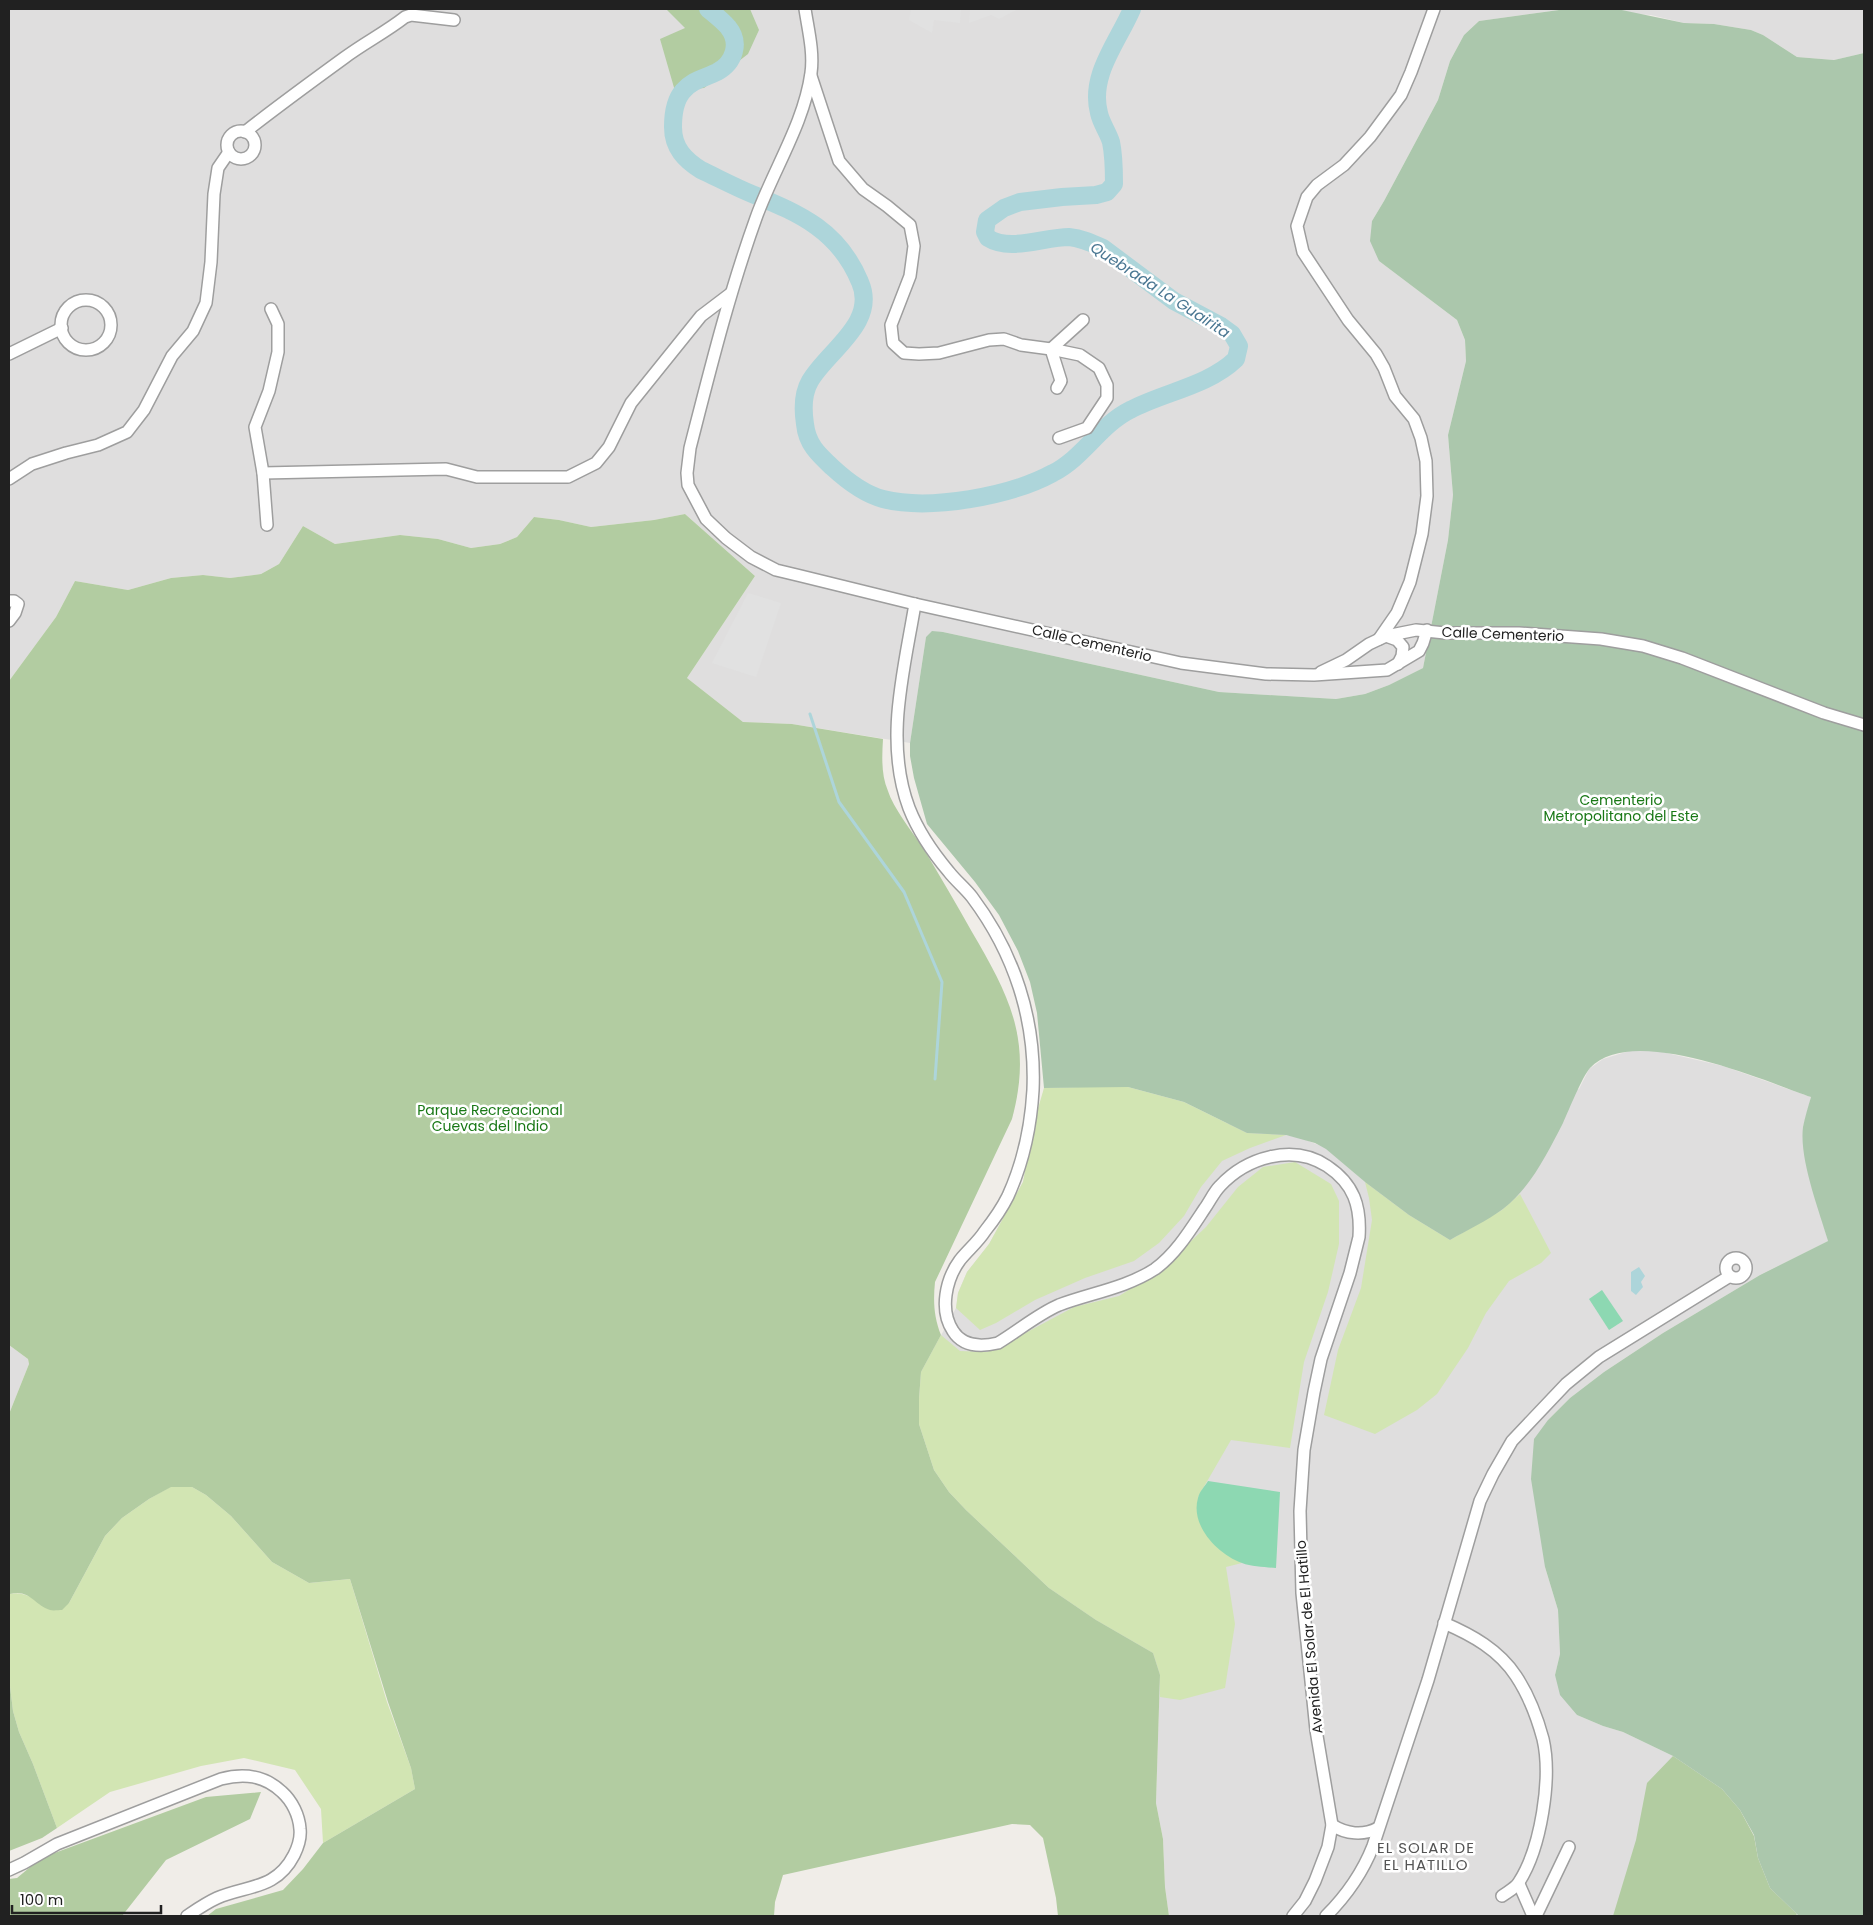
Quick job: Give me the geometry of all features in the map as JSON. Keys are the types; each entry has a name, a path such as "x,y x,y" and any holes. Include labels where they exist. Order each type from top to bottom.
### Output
{"street":[{"path":"805,9 811,50 811,74 839,161 863,189 910,225 914,246 910,276 891,325 893,343 904,353 919,354 939,353 989,340 1004,339 1021,345 1080,355 1087,359 1099,368 1106,385 1107,398 1087,428 1059,438"},
{"path":"1383,638 1397,613 1410,582 1422,534 1427,496 1426,461 1421,438 1414,419 1394,396 1384,368 1376,354 1348,320 1304,252 1297,226 1307,197 1317,184 1344,165 1370,137 1401,95 1434,9"},
{"path":"245,132 296,92 312,83 345,57 405,17 410,15 454,20"},
{"name":"Calle Cementerio","path":"811,74 798,120 756,216 730,294 688,462 688,485 706,519 726,538 751,556 776,570 915,604 1181,663 1266,674 1314,675 1387,670 1419,651 1426,630 1445,633 1528,634 1601,639 1643,646 1682,658 1824,713 1864,725"},
{"path":"239,131 245,132 254,139 253,152 250,156 241,159 236,158 229,152 227,143 231,135 239,131"},
{"path":"9,479 32,464 66,452 98,445 127,432 144,410 172,356 193,331 206,302 212,254 214,194 218,168 229,152"},
{"path":"263,473 446,469 477,478 568,477 596,463 609,447 631,403 701,316 730,294"},
{"path":"86,300 102,304 111,318 112,329 99,346 92,349 76,347 69,343 62,328 62,320 70,306 77,301 86,300"},
{"path":"267,525 263,473 255,426 269,391 278,352 278,324 271,309"},
{"path":"1051,349 1083,320"},
{"path":"9,354 62,328"},
{"path":"1051,349 1061,381 1057,388"},
{"path":"9,601 18,604 15,613 9,621"},
{"name":"Avenida El Solar de El Hatillo","path":"915,604 897,715 898,763 905,791 915,820 930,846 949,873 980,908 1008,955 1025,1003 1032,1047 1033,1091 1021,1158 1006,1199 986,1231 960,1261 949,1280 946,1313 954,1332 967,1344 987,1346 998,1343 1058,1306 1121,1285 1154,1270 1166,1260 1220,1186 1246,1166 1261,1158 1293,1154 1322,1163 1341,1178 1356,1200 1360,1225 1359,1237 1350,1273 1328,1337 1314,1392 1304,1450 1300,1511 1302,1593 1316,1730 1332,1825 1326,1853 1315,1881 1305,1901 1293,1916"},
{"path":"1314,675 1346,660 1383,638 1410,631 1426,630"},
{"path":"1383,638 1397,640 1403,647 1398,665"},
{"path":"1326,1916 1355,1884 1365,1868 1428,1680 1480,1501 1512,1441 1566,1384 1599,1357 1730,1276"},
{"path":"1444,1623 1469,1634 1495,1651 1516,1675 1531,1703 1543,1740 1546,1776 1543,1808 1533,1850 1519,1884 1502,1896"},
{"path":"9,1870 57,1844 221,1779 242,1775 259,1778 271,1783 287,1797 299,1820 299,1840 291,1861 279,1874 269,1880 247,1890 215,1899 187,1916"},
{"path":"1332,1825 1344,1831 1360,1833 1378,1828"},
{"path":"1534,1916 1569,1847"},
{"path":"1519,1884 1534,1916"}],"shaded area":[{"path":"9,9 1864,9 1864,53 1834,60 1797,57 1763,35 1751,30 1714,24 1684,23 1651,15 1559,10 1479,21 1464,35 1450,61 1438,100 1372,221 1379,261 1457,320 1465,340 1466,361 1448,435 1453,495 1448,540 1423,668 1389,685 1365,694 1336,699 1219,692 943,632 926,637 910,743 792,724 743,722 687,678 755,576 685,514 654,520 591,527 534,517 517,537 500,544 471,548 438,539 400,535 335,544 303,526 279,564 261,574 230,578 203,575 171,578 128,590 75,581 56,617 9,681"},
{"path":"911,9 961,9 960,23 934,20 932,33 909,20"},
{"path":"970,9 1018,9 999,19 991,15 969,23"},
{"path":"748,593 781,603 756,677 712,663"},
{"path":"1629,1051 1658,1051 1723,1066 1811,1097 1803,1128 1803,1142 1807,1167 1828,1241 1760,1275 1663,1333 1604,1372 1570,1398 1548,1420 1545,1567 1558,1610 1560,1654 1555,1675 1577,1715 1623,1732 1673,1756 1722,1789 1770,1888 1799,1916 1169,1916 1165,1887 1163,1839 1156,1803 1160,1675 1096,1620 1049,1588 921,1372 956,1308 958,1293 967,1272 989,1244 1023,1182 1044,1088 1301,1138 1326,1148 1365,1182 1579,1089 1589,1069 1603,1059"},
{"path":"9,1345 28,1359 29,1364 9,1414"}],"green space":[{"path":"666,9 750,9 759,30 748,54 704,88 675,91 660,39 685,28"},
{"name":"Cementerio Metropolitano del Este","path":"1617,9 1684,23 1714,24 1751,30 1763,35 1797,57 1834,60 1864,53 1864,1916 1799,1916 1770,1888 1758,1858 1754,1835 1740,1810 1722,1789 1673,1756 1623,1732 1577,1715 1560,1695 1555,1675 1560,1654 1558,1610 1545,1567 1531,1479 1534,1439 1548,1420 1570,1398 1604,1372 1663,1333 1760,1275 1828,1241 1804,1154 1803,1127 1811,1097 1731,1068 1698,1059 1665,1053 1635,1051 1610,1056 1590,1068 1587,1072 1551,1146 1522,1191 1503,1209 1450,1240 1409,1215 1365,1182 1326,1149 1315,1143 1286,1135 1247,1133 1184,1102 1128,1087 1044,1088 1037,1013 1030,982 1018,951 999,915 975,882 927,824 910,756 910,743 926,637 932,631 1219,692 1336,699 1365,694 1389,685 1423,668 1448,540 1453,495 1448,435 1466,361 1465,340 1457,320 1379,261 1370,241 1372,221 1438,100 1450,61 1464,35 1479,21 1559,10"},
{"name":"Parque Recreacional Cuevas del Indio","path":"685,514 755,576 687,678 743,722 792,724 883,739 883,772 890,797 960,910 1007,999 1019,1043 1018,1091 1012,1119 935,1282 935,1309 941,1335 921,1372 919,1424 934,1470 949,1492 966,1510 1049,1588 1096,1620 1153,1653 1160,1675 1156,1803 1163,1839 1165,1887 1169,1916 1058,1916 1043,1838 1030,1825 1012,1824 783,1875 775,1902 774,1916 207,1916 216,1909 283,1890 303,1869 323,1843 415,1789 411,1768 388,1702 350,1579 309,1583 272,1562 231,1516 206,1495 192,1487 171,1487 149,1499 122,1518 105,1536 69,1603 62,1610 45,1608 22,1594 10,1594 9,1599 9,1414 29,1364 28,1359 9,1345 9,681 56,617 75,581 128,590 171,578 203,575 230,578 261,574 279,564 303,526 335,544 400,535 438,539 471,548 500,544 517,537 534,517 591,527 654,520"},
{"path":"1128,1087 1184,1102 1247,1133 1286,1135 1250,1148 1222,1161 1201,1187 1184,1216 1159,1243 1134,1261 1085,1278 1035,1300 996,1323 980,1330 956,1308 958,1293 967,1272 989,1244 1023,1182 1034,1122 1044,1088"},
{"path":"1295,1162 1331,1184 1339,1201 1339,1244 1328,1292 1304,1362 1290,1448 1231,1440 1198,1497 1230,1556 1242,1563 1226,1567 1235,1624 1225,1688 1180,1700 1160,1697 1160,1675 1153,1653 1096,1620 1049,1588 949,1492 934,1470 919,1424 921,1372 941,1335 960,1351 987,1352 1074,1307 1119,1296 1159,1271 1206,1227 1238,1187 1263,1167"},
{"path":"1365,1182 1409,1215 1450,1240 1502,1210 1520,1194 1551,1253 1541,1263 1509,1281 1486,1313 1468,1348 1437,1394 1417,1410 1375,1434 1324,1415 1338,1350 1361,1288 1372,1220"},
{"path":"1602,1290 1623,1321 1609,1330 1589,1299"},
{"path":"1208,1481 1280,1492 1276,1568 1242,1563 1223,1553 1215,1546 1202,1528 1198,1518 1199,1496"},
{"path":"170,1487 192,1487 206,1495 231,1516 272,1562 309,1583 350,1579 387,1702 411,1768 415,1789 323,1843 321,1809 295,1770 244,1758 201,1766 110,1792 57,1828 19,1732 13,1711 9,1678 10,1594 27,1595 51,1610 69,1603 105,1536 122,1518"},
{"path":"9,1678 13,1711 19,1732 57,1828 42,1838 9,1851"},
{"path":"1673,1756 1722,1789 1740,1810 1754,1836 1758,1858 1770,1888 1797,1914 1795,1916 1613,1916 1636,1840 1647,1783"},
{"path":"261,1792 250,1819 166,1860 122,1916 9,1916 9,1879 17,1878 41,1858 206,1797"}],"water":[{"path":"1639,1267 1645,1276 1641,1282 1643,1287 1636,1295 1631,1291 1631,1272"}],"waterway":[{"name":"Quebrada La Guairita","path":"708,9 726,24 732,33 735,46 734,52 723,68 690,84 680,95 675,108 673,122 675,141 685,158 701,170 787,209 816,226 830,237 851,264 860,282 864,297 862,311 857,323 848,336 810,381 805,396 804,408 806,431 818,453 843,477 862,490 883,499 923,503 970,499 1036,481 1064,467 1119,416 1143,404 1212,376 1236,359 1239,346 1232,334 1221,326 1174,301 1103,248 1069,237 1006,244 988,238 985,232 987,220 1004,208 1020,202 1096,195 1107,192 1114,184 1112,147 1099,113 1098,85 1106,59 1132,9"},
{"path":"810,714 839,802 904,892 942,982 935,1079"}],"district":[{"name":"EL SOLAR DE EL HATILLO","path":"1426,1856"}]}
